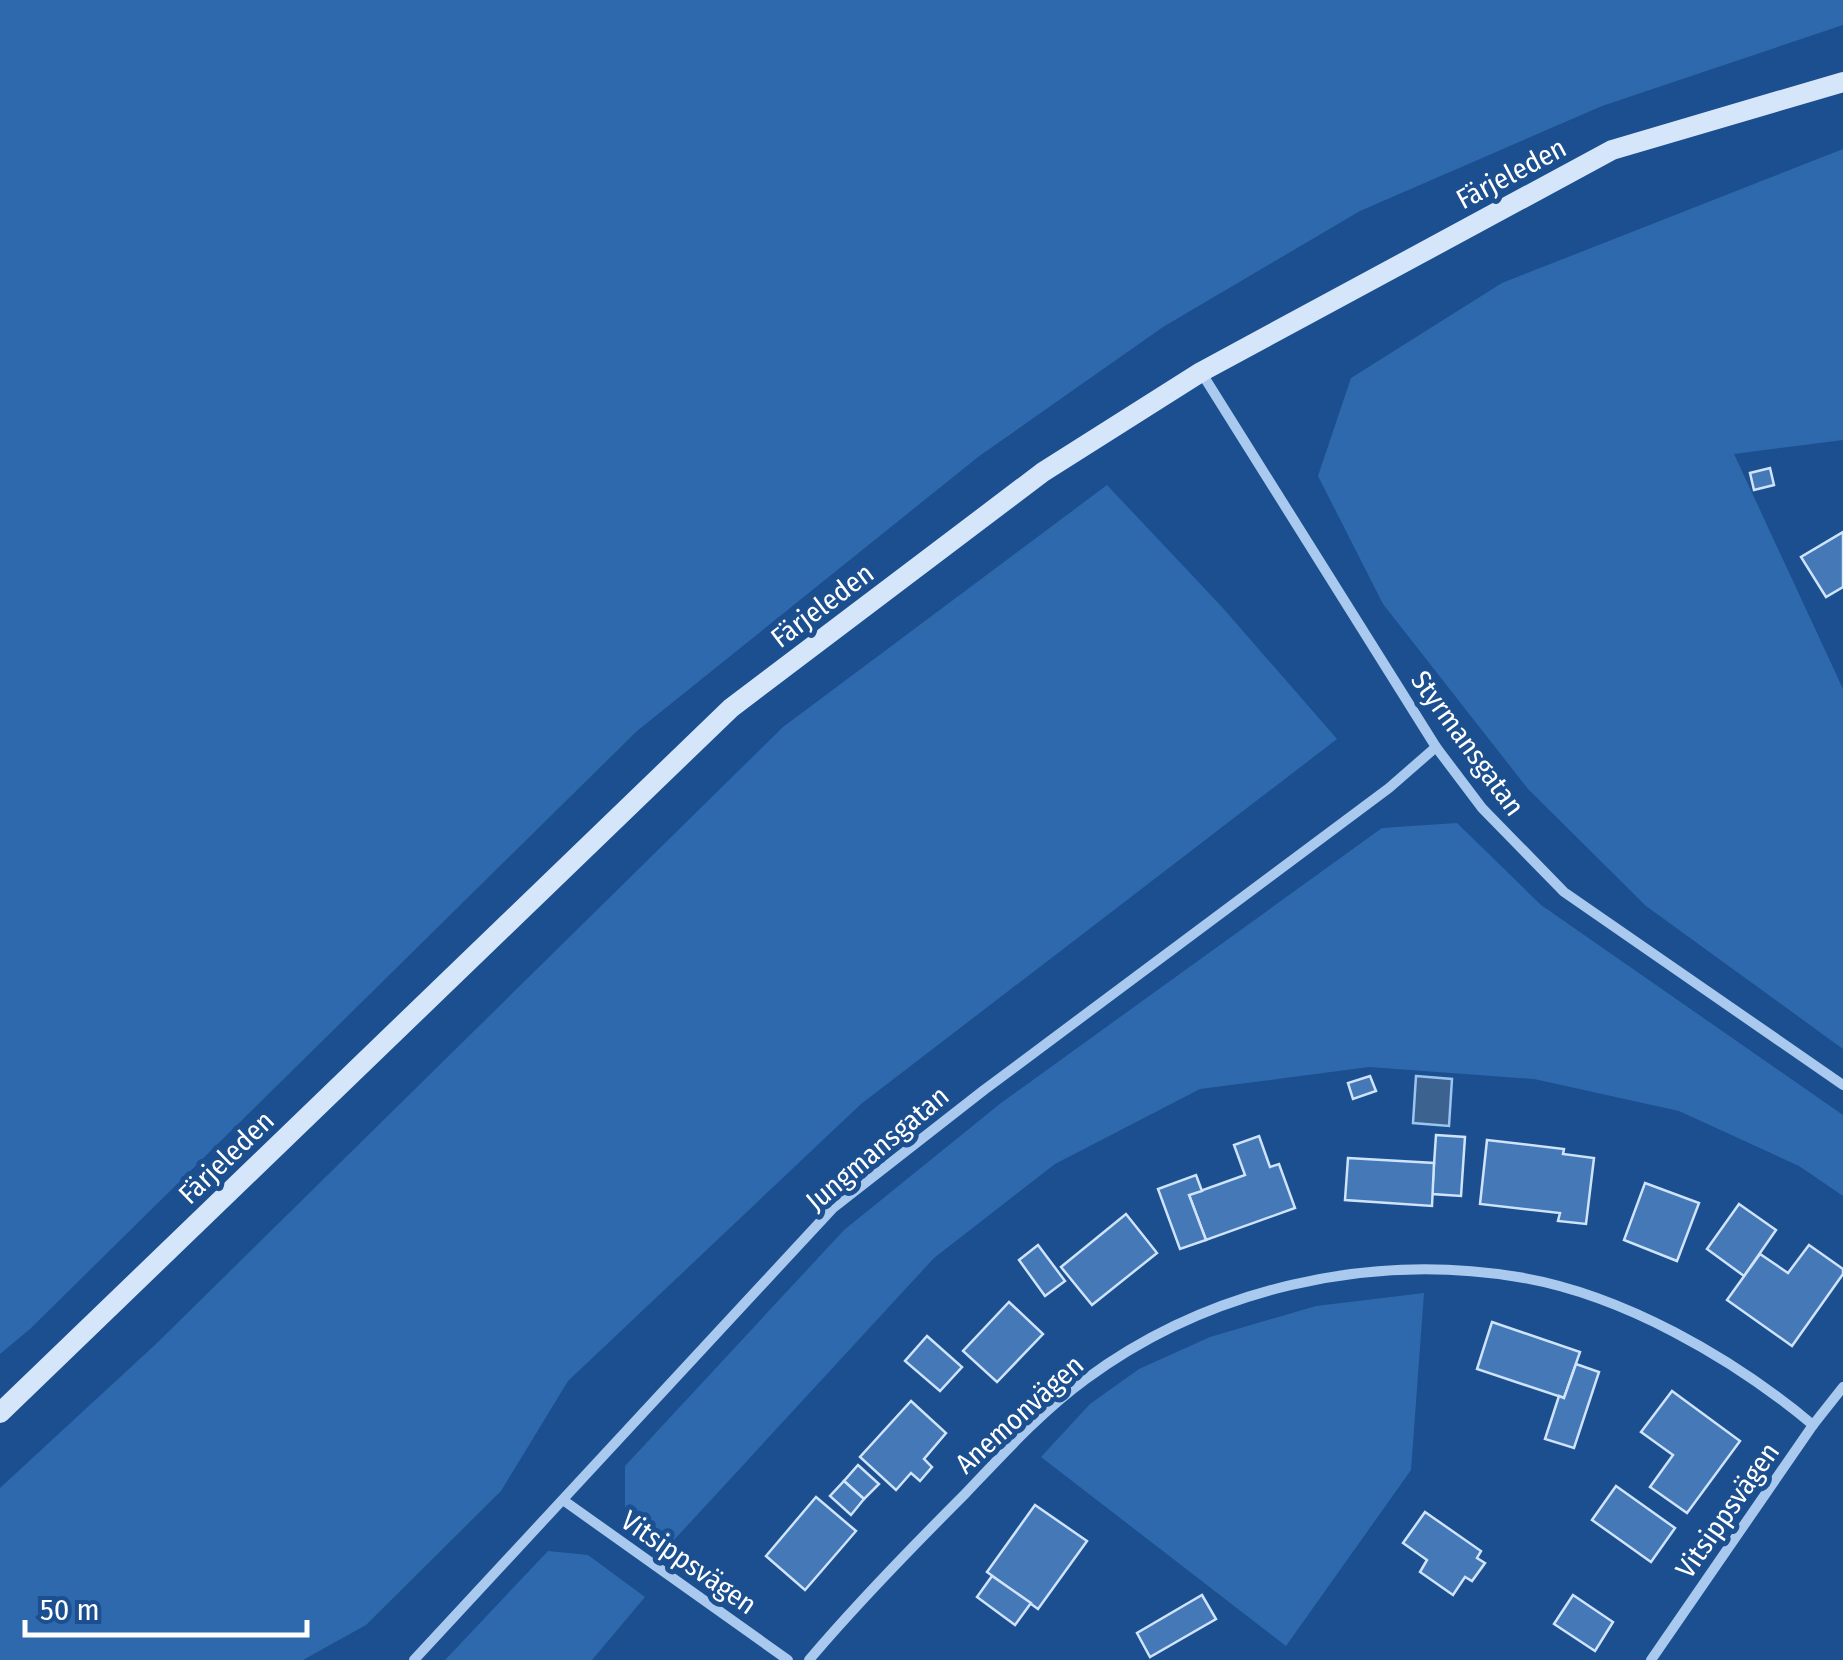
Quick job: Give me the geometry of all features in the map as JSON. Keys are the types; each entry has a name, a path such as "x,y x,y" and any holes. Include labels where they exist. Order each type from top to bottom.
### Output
{"main road":[{"name":"Färjeleden","path":"0,1414 732,708 1043,472 1201,372 1612,150 1843,82"}],"street":[{"name":"Styrmansgatan","path":"1201,372 1436,747 1482,808 1564,892 1843,1085"},
{"name":"Jungmansgatan","path":"414,1660 833,1208 984,1090 1389,788 1436,747"},
{"name":"Anemonvägen","path":"809,1660 845,1617 1032,1425 1086,1379 1140,1345 1205,1312 1273,1288 1348,1273 1440,1270 1519,1277 1597,1299 1656,1324 1718,1356 1779,1396 1813,1425"},
{"name":"Vitsippsvägen","path":"1651,1660 1843,1387"},
{"name":"Vitsippsvägen","path":"564,1500 788,1660"}],"shaded area":[{"path":"0,0 1843,0 1843,25 1602,106 1360,211 1163,327 978,457 637,731 30,1329 0,1354"},
{"path":"1843,149 1843,440 1734,454 1843,689 1843,1049 1646,906 1528,789 1383,604 1318,476 1351,378 1502,283"},
{"path":"1107,485 1222,607 1337,739 861,1104 568,1381 501,1491 366,1625 303,1660 0,1660 0,1488 157,1343 783,727"},
{"path":"1457,823 1541,905 1843,1115 1843,1196 1799,1166 1679,1111 1534,1079 1369,1067 1200,1089 1055,1164 934,1258 674,1540 625,1508 625,1466 844,1230 1001,1103 1382,828"},
{"path":"1416,1076 1452,1079 1449,1126 1413,1123"},
{"path":"1424,1293 1411,1470 1286,1646 1041,1457 1090,1404 1139,1369 1210,1337 1316,1306"},
{"path":"548,1551 588,1555 645,1597 592,1660 445,1660"}],"building":[{"path":"1770,468 1774,485 1754,490 1750,473"},
{"path":"1843,532 1843,587 1826,597 1801,557"},
{"path":"1370,1076 1376,1091 1353,1099 1348,1083"},
{"path":"1436,1135 1465,1137 1461,1196 1432,1194"},
{"path":"1259,1136 1270,1167 1279,1164 1295,1208 1206,1240 1189,1195 1245,1175 1234,1145"},
{"path":"1487,1140 1564,1149 1563,1154 1594,1158 1586,1224 1558,1221 1560,1213 1480,1204"},
{"path":"1348,1158 1434,1163 1432,1206 1345,1200"},
{"path":"1196,1175 1202,1191 1189,1195 1206,1240 1180,1249 1158,1189"},
{"path":"1645,1183 1699,1203 1677,1261 1624,1240"},
{"path":"1739,1204 1776,1230 1744,1276 1707,1249"},
{"path":"1126,1214 1157,1253 1092,1305 1061,1267"},
{"path":"1038,1245 1065,1281 1045,1296 1019,1260"},
{"path":"1809,1245 1843,1269 1843,1274 1792,1346 1727,1300 1760,1254 1788,1273"},
{"path":"1009,1302 1043,1334 997,1382 963,1351"},
{"path":"1492,1322 1580,1352 1564,1398 1477,1369"},
{"path":"927,1336 962,1367 940,1391 905,1361"},
{"path":"1576,1364 1599,1372 1574,1448 1545,1439 1559,1396 1564,1398"},
{"path":"1672,1391 1740,1441 1687,1513 1650,1487 1673,1455 1641,1432"},
{"path":"911,1401 946,1433 924,1459 932,1467 920,1481 911,1473 896,1490 860,1457"},
{"path":"858,1465 879,1484 864,1499 844,1481"},
{"path":"844,1481 864,1499 851,1515 830,1496"},
{"path":"1616,1486 1675,1528 1651,1562 1592,1520"},
{"path":"816,1497 856,1531 805,1590 766,1556"},
{"path":"1035,1505 1087,1541 1038,1609 987,1572"},
{"path":"1425,1512 1481,1551 1477,1558 1485,1563 1472,1581 1465,1577 1453,1595 1420,1572 1427,1560 1403,1543"},
{"path":"992,1576 1031,1603 1015,1625 977,1597"},
{"path":"1202,1595 1216,1619 1150,1657 1137,1633"},
{"path":"1573,1595 1613,1622 1595,1651 1554,1624"}]}
